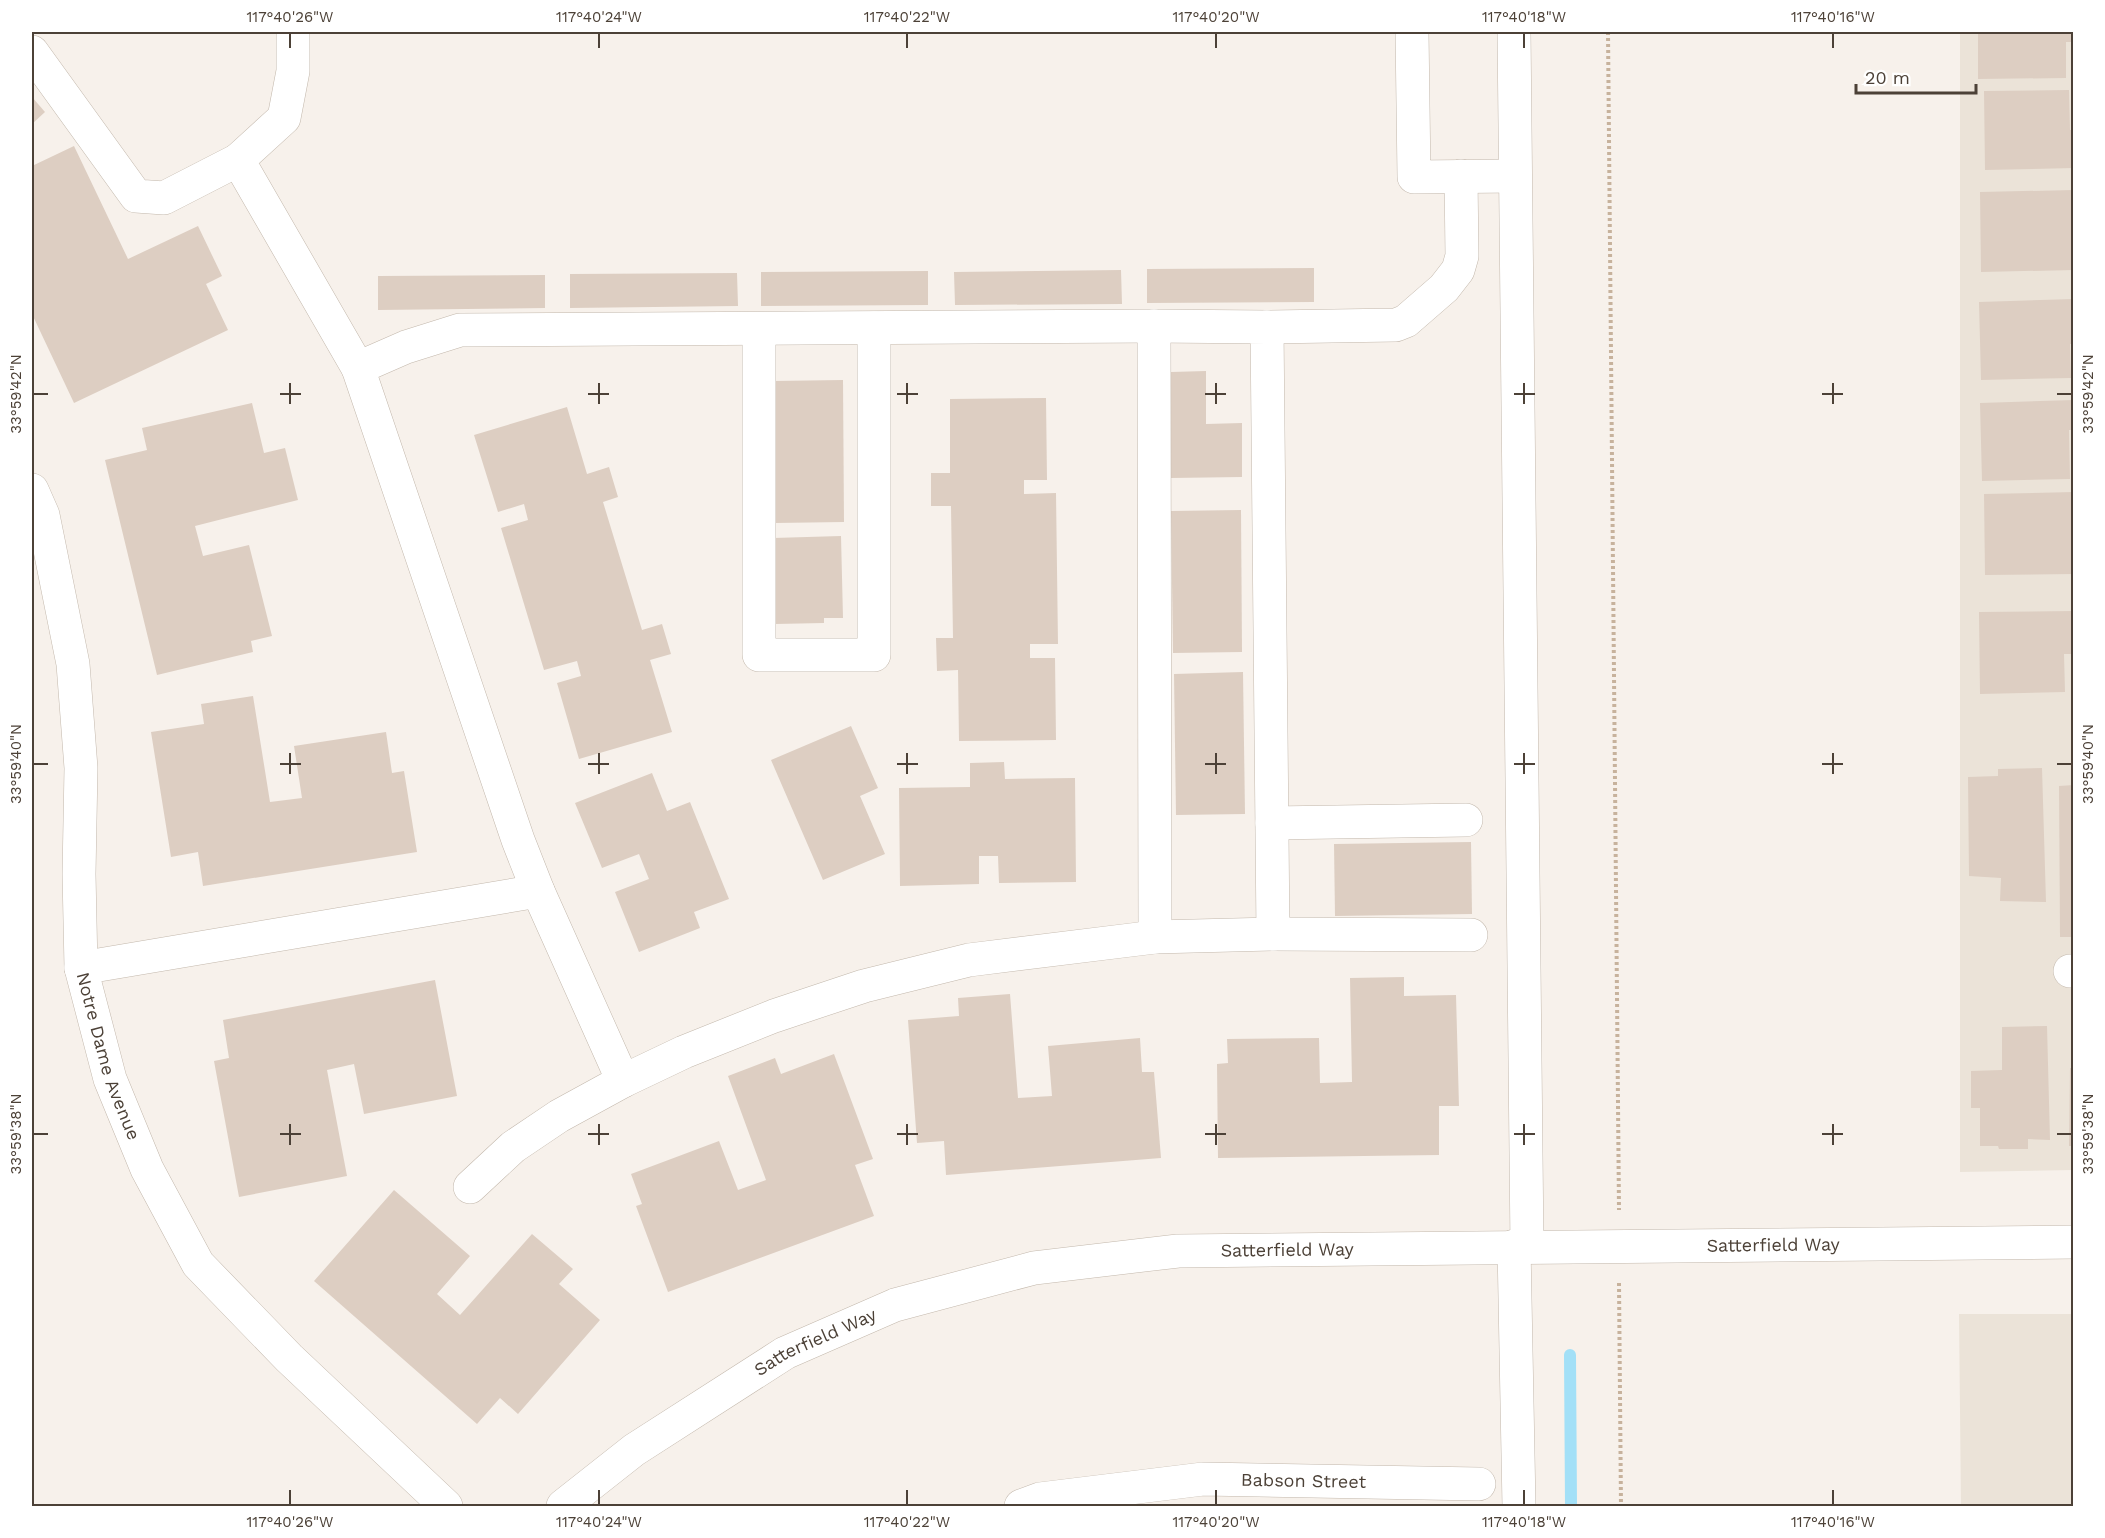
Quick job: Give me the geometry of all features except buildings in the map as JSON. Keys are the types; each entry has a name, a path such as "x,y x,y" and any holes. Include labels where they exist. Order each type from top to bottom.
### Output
{"street":[{"path":"32,52 136,196 164,198 238,160 284,118 293,71 292,32"},
{"path":"1412,32 1414,177 1515,176"},
{"path":"1514,32 1521,1246 1519,1506"},
{"path":"238,160 358,368 518,840 538,891 623,1081"},
{"path":"358,368 405,347 460,330 1396,325 1406,321 1444,288 1458,270 1462,256 1461,176"},
{"path":"1154,326 1155,937"},
{"path":"1267,327 1273,934"},
{"path":"759,329 759,655 874,655 874,328"},
{"name":"Notre Dame Avenue","path":"32,490 43,515 74,664 81,768 79,874 81,968 110,1079 147,1169 198,1264 289,1358 446,1506"},
{"path":"1272,823 1466,820"},
{"path":"81,968 538,891"},
{"path":"471,1187 513,1147 559,1116 623,1081 684,1052 774,1016 864,986 969,960 1155,937 1273,934 1471,935"},
{"name":"Satterfield Way","path":"563,1506 634,1450 785,1353 895,1305 1034,1268 1178,1251 2073,1242"},
{"name":"Babson Street","path":"1021,1506 1040,1499 1479,1484"}],"path":[{"path":"1608,32 1619,1192"},
{"path":"1619,1298 1621,1506"}],"shaded area":[{"path":"1960,32 2073,32 2073,1170 1960,1172"},
{"path":"1959,1314 2073,1314 2073,1506 1961,1506"}],"waterway":[{"path":"1570,1355 1571,1506"}]}
